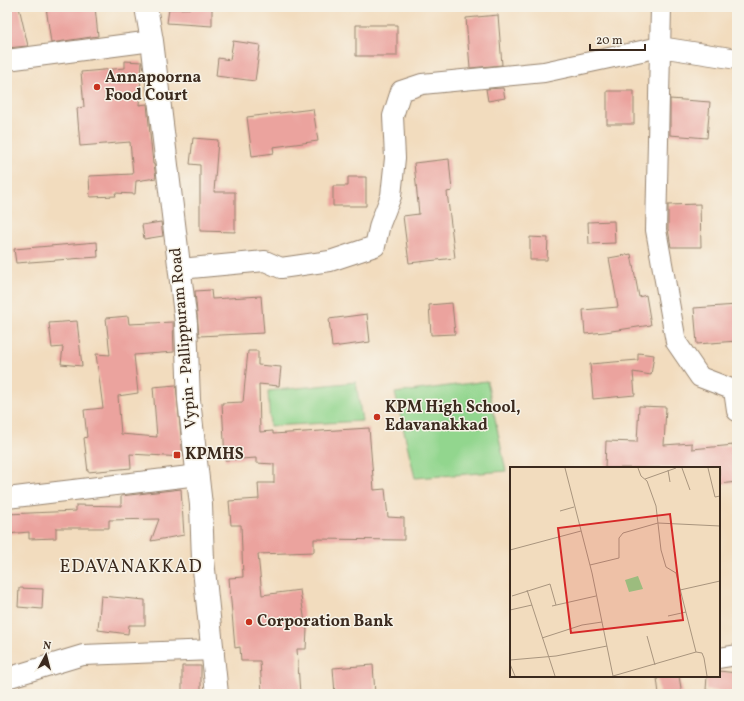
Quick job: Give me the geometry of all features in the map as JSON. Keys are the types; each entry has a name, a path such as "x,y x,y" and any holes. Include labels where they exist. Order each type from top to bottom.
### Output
{"main road":[{"name":"Vypin - Pallippuram Road","path":"146,7 152,41 172,220 180,269 186,323 189,400 198,475 204,560 214,650 217,694"}],"street":[{"path":"661,7 656,230 676,342 700,377 734,390 737,411"},
{"path":"7,60 152,41"},
{"path":"180,269 265,261 281,268 330,261 375,246 380,224 391,196 395,158 393,116 401,91 422,84 544,72 660,47 737,59"},
{"path":"7,498 198,475"},
{"path":"7,678 83,655 214,650"},
{"path":"720,658 737,655"}],"green space":[{"path":"487,381 506,471 415,478 395,393"},
{"path":"356,382 362,421 270,426 268,391"}],"building":[{"path":"7,7 19,7 28,46 7,48"},
{"path":"46,7 95,7 98,36 51,43"},
{"path":"212,8 212,26 167,23 169,9"},
{"path":"498,15 502,65 470,68 466,18"},
{"path":"356,25 397,25 397,56 356,56"},
{"path":"233,41 260,45 255,81 216,76 218,58 230,60"},
{"path":"125,61 142,62 139,105 147,104 153,164 156,178 136,181 135,194 115,193 116,196 90,197 89,176 133,174 130,142 80,146 77,108 84,107 81,72 125,68"},
{"path":"503,88 505,98 488,101 486,89"},
{"path":"607,91 634,91 634,124 607,124"},
{"path":"670,99 710,102 707,138 670,135"},
{"path":"313,109 318,141 273,147 274,153 252,156 247,117"},
{"path":"193,138 218,140 214,192 235,192 235,232 200,231 200,165 190,164"},
{"path":"449,159 452,191 447,192 455,258 409,263 403,216 419,214 414,163"},
{"path":"348,177 366,177 366,206 333,206 333,186 348,186"},
{"path":"700,204 701,247 671,247 668,229 668,205"},
{"path":"614,221 615,243 589,244 588,222"},
{"path":"161,222 163,236 144,239 142,225"},
{"path":"530,237 548,238 547,260 530,260"},
{"path":"97,242 98,257 16,263 14,249"},
{"path":"631,254 639,297 646,295 651,325 585,334 583,310 618,307 609,258"},
{"path":"211,290 212,299 261,296 264,333 199,336 195,291"},
{"path":"452,303 455,334 431,335 429,305"},
{"path":"737,305 737,341 697,344 694,308"},
{"path":"367,314 370,342 332,347 329,319"},
{"path":"128,316 129,324 173,322 174,352 134,355 138,393 118,396 121,434 157,437 153,387 176,385 183,457 130,454 131,468 88,472 84,438 87,437 84,410 103,408 96,354 110,355 106,318"},
{"path":"77,321 82,366 61,364 63,347 52,348 49,323"},
{"path":"248,351 258,351 258,365 281,367 279,386 259,384 260,432 273,431 273,434 369,428 374,490 385,489 388,517 404,518 404,540 314,539 314,552 258,554 262,595 300,590 307,629 306,649 297,649 300,694 262,694 260,661 241,661 240,647 235,648 229,578 243,577 241,525 231,525 229,501 259,499 258,483 274,483 274,464 256,463 256,458 225,460 222,403 243,402"},
{"path":"638,353 654,355 651,375 633,372 635,395 593,399 590,364 638,360"},
{"path":"639,406 666,407 664,445 692,443 692,449 734,445 737,482 720,484 720,467 605,467 606,441 637,442"},
{"path":"181,489 184,535 151,541 159,519 109,520 109,528 56,528 56,538 29,539 29,532 7,534 7,514 76,511 76,505 121,506 121,496"},
{"path":"19,588 43,589 42,609 18,607"},
{"path":"101,596 145,600 145,625 129,625 128,634 98,630"},
{"path":"373,665 375,694 335,694 333,668"},
{"path":"182,666 201,666 201,694 182,694"},
{"path":"720,671 737,673 737,693 706,690 707,677 720,677"},
{"path":"679,677 682,694 659,694 657,678"}],"place":[{"name":"Annapoorna Food Court","path":"97,87"},
{"name":"KPM High School, Edavanakkad","path":"377,417"},
{"name":"KPMHS","path":"177,455"},
{"name":"Corporation Bank","path":"249,622"}],"district":[{"name":"EDAVANAKKAD","path":"131,567"}]}
